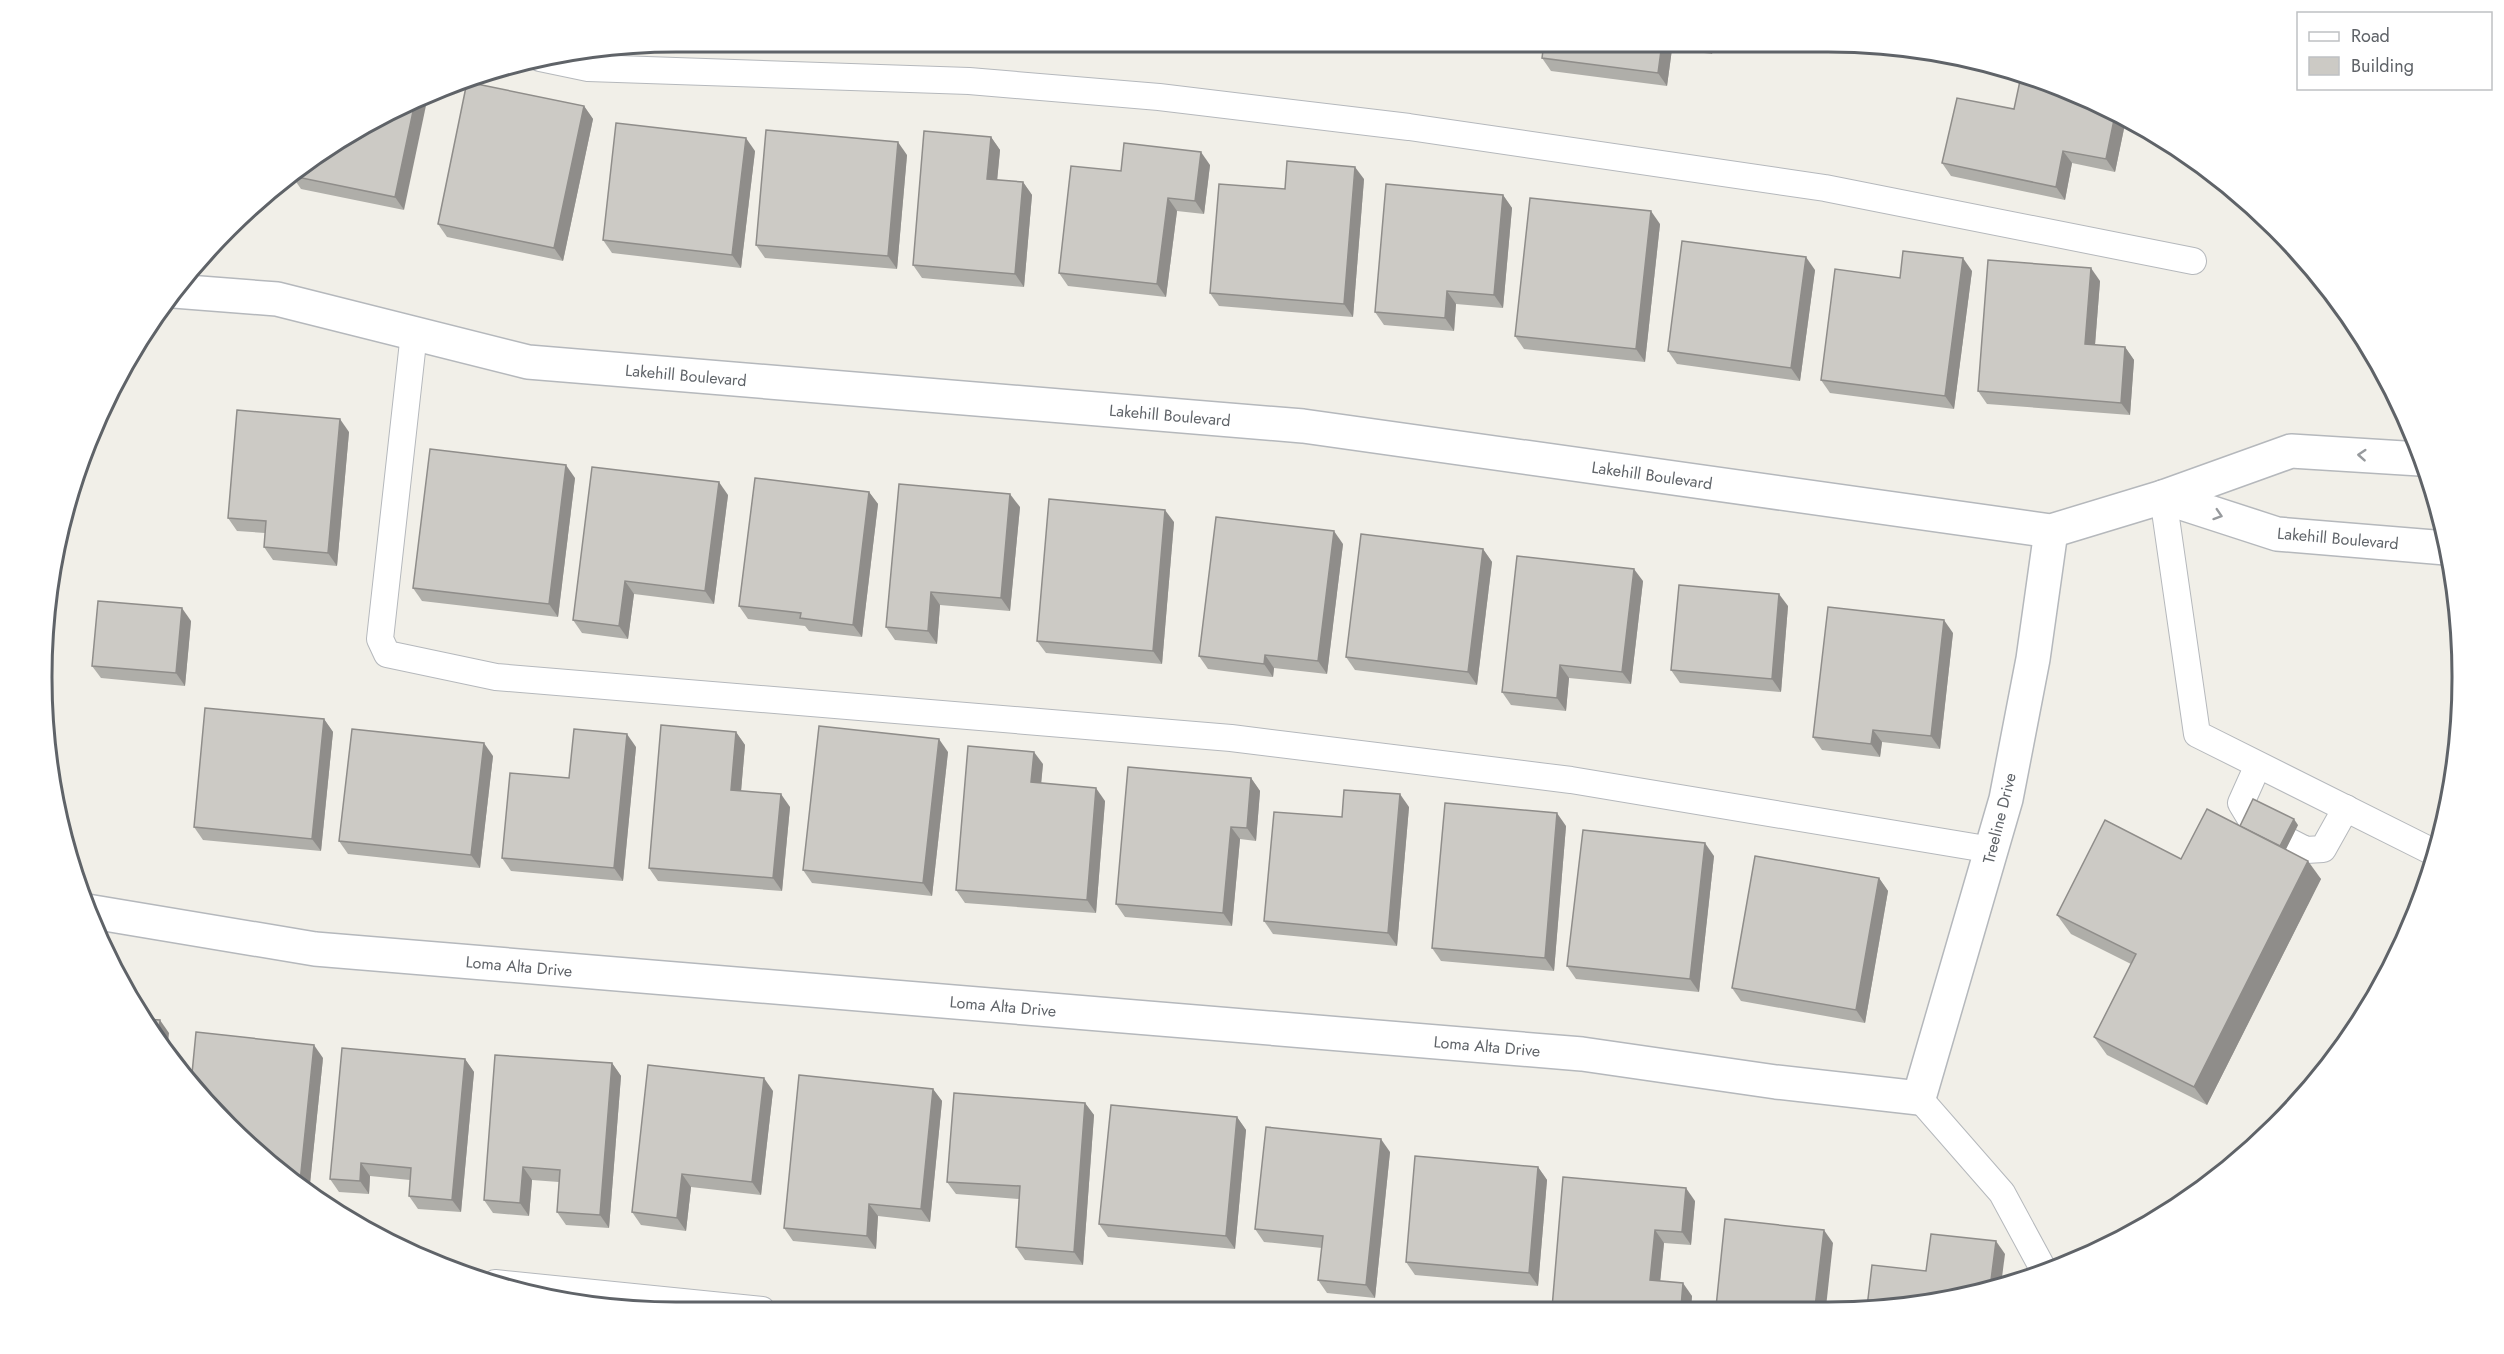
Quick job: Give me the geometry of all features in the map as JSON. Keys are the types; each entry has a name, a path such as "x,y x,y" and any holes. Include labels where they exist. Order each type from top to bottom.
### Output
{"street":[{"name":"Lakehill Boulevard","path":"186,292 278,299 528,362 1303,426 2051,531 2163,497 2291,450 2412,458"},
{"name":"Lakehill Boulevard","path":"2163,497 2277,534 2438,547"},
{"name":"Treeline Drive","path":"1919,1098 2006,799 2022,717 2051,531"},
{"name":"Loma Alta Drive","path":"99,913 315,949 1582,1054 1776,1082 1919,1098"}],"lane":[{"path":"563,63 588,68 969,81 1159,97 1397,126 1825,188 2193,261"},
{"path":"414,333 380,639 387,654 496,677 1231,738 1571,780 1992,850"},
{"path":"2163,497 2197,734 2427,849"},
{"path":"2259,765 2241,803 2253,823 2306,850 2323,849 2346,808"},
{"path":"1919,1098 2002,1193 2040,1264"},
{"path":"549,1288 683,1302"}],"building":[{"path":"1543,52 1661,52 1658,73 1542,58"},
{"path":"2019,83 2066,100 2113,123 2106,159 2063,151 2056,187 1942,163 1957,98 2014,109"},
{"path":"480,85 584,106 554,248 438,224 465,90"},
{"path":"413,111 395,197 302,178 365,136"},
{"path":"616,123 746,138 732,255 603,240"},
{"path":"766,130 898,142 888,256 756,245"},
{"path":"924,131 991,137 987,179 1023,182 1015,274 913,265"},
{"path":"1124,143 1201,152 1195,201 1168,198 1157,284 1059,273 1071,166 1121,171"},
{"path":"1287,161 1355,167 1344,304 1210,293 1219,184 1285,189"},
{"path":"1386,184 1503,195 1494,295 1447,291 1445,318 1375,312"},
{"path":"1530,198 1651,211 1636,349 1515,336"},
{"path":"1682,241 1806,257 1791,368 1668,351"},
{"path":"1903,251 1963,258 1945,396 1821,380 1835,269 1900,278"},
{"path":"1988,260 2091,268 2085,344 2125,347 2121,403 1978,391"},
{"path":"237,410 340,419 328,553 264,547 266,521 228,518"},
{"path":"430,449 566,465 549,604 413,588"},
{"path":"592,467 719,482 705,591 625,581 619,626 573,620"},
{"path":"755,478 869,492 853,625 800,618 801,613 739,606"},
{"path":"899,484 1010,494 1001,598 931,592 928,631 886,627"},
{"path":"1049,499 1165,510 1153,651 1037,641"},
{"path":"1216,517 1334,531 1318,661 1265,655 1264,664 1199,656"},
{"path":"1361,534 1483,549 1468,672 1346,657"},
{"path":"1517,556 1634,569 1622,672 1560,665 1557,698 1502,692"},
{"path":"1679,585 1779,594 1772,679 1671,670"},
{"path":"98,601 182,608 176,673 92,666"},
{"path":"1828,607 1944,620 1931,736 1873,730 1871,744 1813,737"},
{"path":"205,708 324,719 312,839 194,827"},
{"path":"661,725 736,732 731,790 781,794 773,878 649,868"},
{"path":"819,726 939,739 923,883 803,870"},
{"path":"352,729 484,743 471,855 339,841"},
{"path":"574,729 627,734 614,868 502,858 510,773 569,778"},
{"path":"968,746 1034,752 1031,782 1096,788 1087,900 956,890"},
{"path":"1128,767 1251,778 1247,828 1231,827 1223,913 1116,904"},
{"path":"1344,790 1400,794 1388,933 1264,921 1274,812 1342,817"},
{"path":"2253,799 2294,819 2280,846 2240,826"},
{"path":"1445,803 1557,813 1545,958 1432,948"},
{"path":"2207,809 2308,861 2194,1087 2094,1037 2136,954 2057,915 2105,820 2181,859"},
{"path":"1583,830 1705,843 1690,979 1567,966"},
{"path":"1755,856 1879,878 1856,1010 1732,988"},
{"path":"196,1032 314,1045 301,1175 265,1147 235,1119 192,1070"},
{"path":"342,1048 465,1059 452,1200 409,1196 411,1168 361,1163 360,1181 330,1179"},
{"path":"495,1055 612,1063 600,1215 557,1212 560,1170 523,1167 520,1203 484,1200"},
{"path":"648,1065 764,1078 752,1182 682,1174 677,1218 632,1212"},
{"path":"799,1075 933,1089 921,1209 869,1204 867,1236 784,1228"},
{"path":"954,1093 1085,1103 1074,1252 1016,1247 1020,1186 947,1182"},
{"path":"1111,1105 1237,1117 1226,1236 1099,1224"},
{"path":"1266,1127 1381,1139 1366,1285 1318,1280 1323,1236 1255,1229"},
{"path":"1415,1156 1538,1167 1529,1273 1406,1262"},
{"path":"1563,1177 1686,1188 1682,1232 1655,1230 1650,1280 1683,1283 1681,1302 1553,1302"},
{"path":"1725,1219 1824,1230 1816,1302 1717,1302"},
{"path":"1931,1234 1996,1241 1991,1279 1949,1290 1868,1300 1872,1265 1926,1271"}]}
